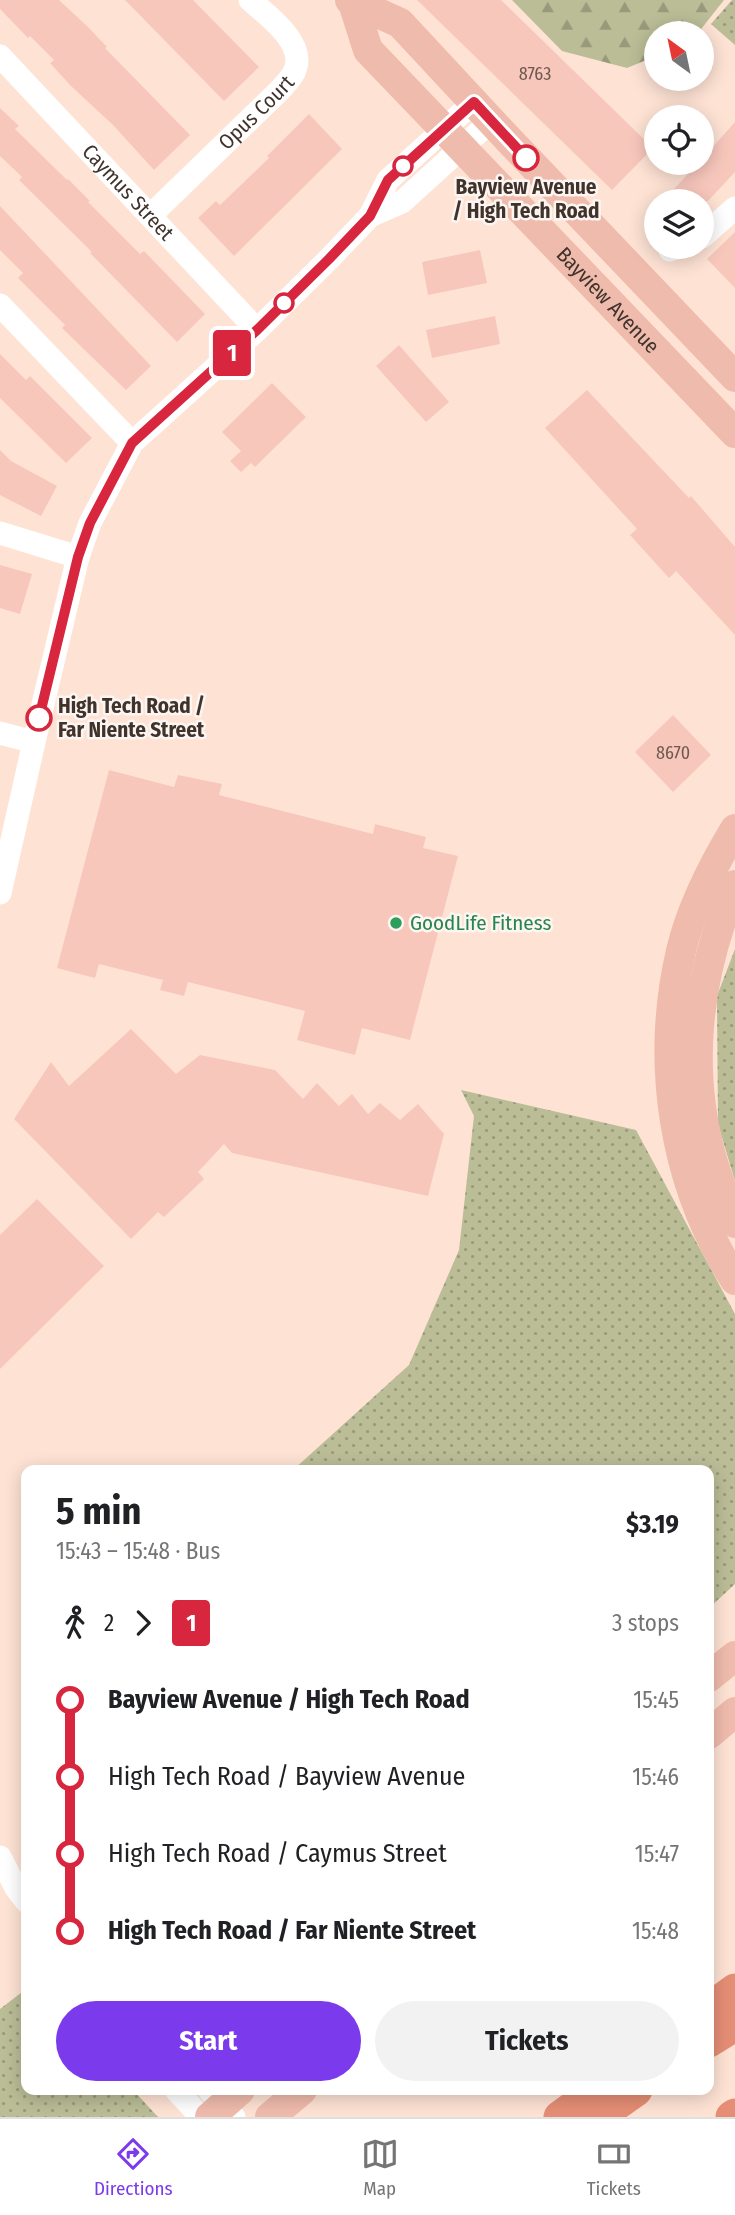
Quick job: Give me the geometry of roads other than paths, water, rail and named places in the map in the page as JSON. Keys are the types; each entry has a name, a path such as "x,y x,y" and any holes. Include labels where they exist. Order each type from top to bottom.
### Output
{"highway":[{"path":"714,2005 735,1990"},
{"path":"714,2038 735,2025"},
{"path":"559,2117 590,2095"},
{"path":"598,2117 629,2095"}],"main road":[{"name":"Bayview Avenue","path":"352,2 400,23 735,377"},
{"name":"Bayview Avenue","path":"352,2 369,50 735,433"},
{"path":"735,829 713,867 681,950 673,994 669,1046 670,1094 679,1147 708,1230 735,1280"},
{"path":"735,885 718,926 704,985 698,1043 701,1108 712,1161 735,1223"},
{"path":"714,1673 735,1656"},
{"path":"714,1730 735,1712"},
{"path":"270,2117 296,2095"}],"street":[{"name":"Opus Court","path":"150,215 280,90 296,68 297,56 291,42 250,0"},
{"name":"Caymus Street","path":"0,56 257,330"},
{"path":"0,893 78,557 90,523 132,443 257,330 370,216 401,202 452,139 483,112"},
{"path":"714,226 735,208"},
{"path":"0,305 132,443"},
{"path":"0,533 78,557"},
{"path":"0,733 33,742"},
{"path":"0,1857 21,1894"},
{"path":"190,2095 220,2106"}],"place":[{"name":"Bayview Avenue / High Tech Road","path":"526,158"},
{"name":"High Tech Road / Far Niente Street","path":"39,718"},
{"name":"GoodLife Fitness","path":"396,923"}]}
